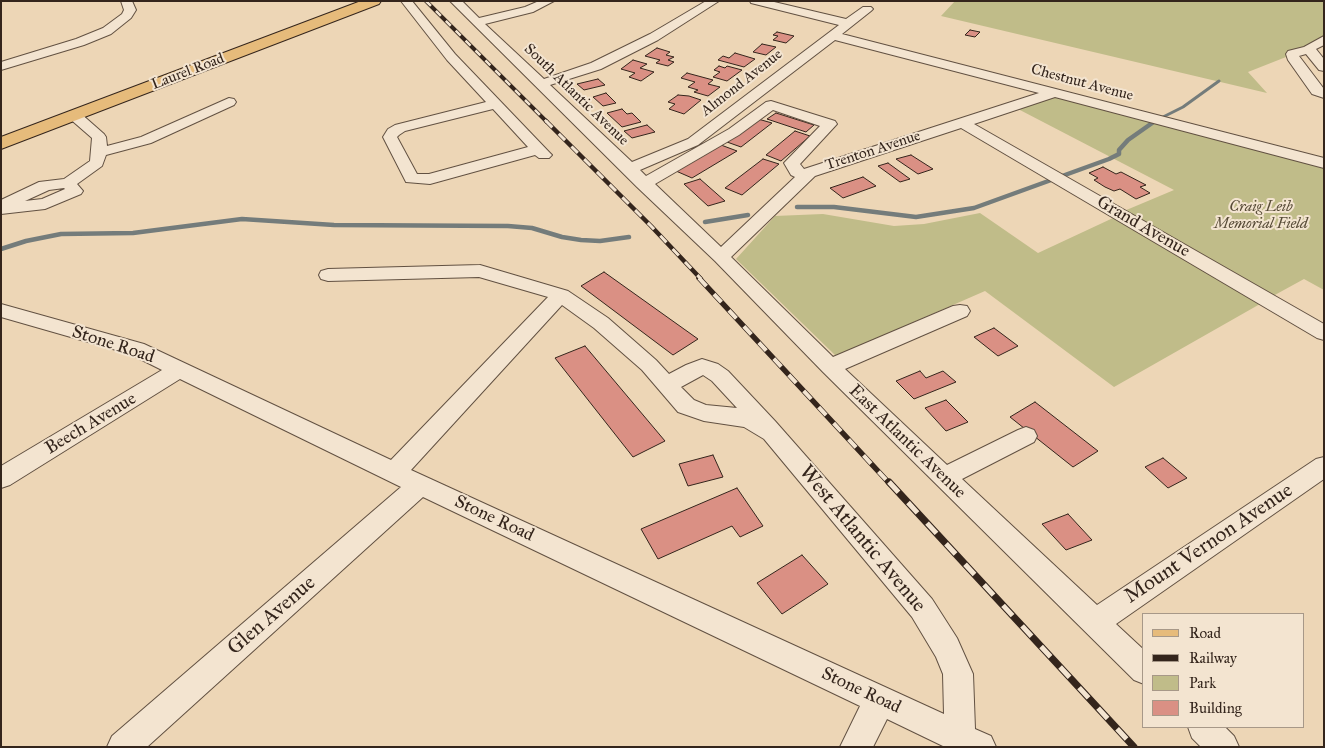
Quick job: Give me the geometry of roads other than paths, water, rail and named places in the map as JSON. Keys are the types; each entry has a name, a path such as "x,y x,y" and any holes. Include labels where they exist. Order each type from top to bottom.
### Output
{"main road":[{"name":"Laurel Road","path":"1,144 365,2"}],"street":[{"path":"1,66 71,45 107,31 127,16 130,7 126,1"},
{"path":"406,1 451,57 496,104 541,152 430,179 412,179 390,137 393,132 400,128 496,104"},
{"name":"South Atlantic Avenue","path":"455,1 673,212"},
{"path":"477,22 529,10 549,1"},
{"path":"541,84 596,66 654,37 714,1"},
{"path":"755,1 847,24"},
{"name":"Almond Avenue","path":"628,169 693,142 867,9"},
{"name":"Chestnut Avenue","path":"831,35 1324,162"},
{"path":"1324,40 1310,47 1310,49 1292,54 1294,60 1317,91 1324,94"},
{"path":"1310,49 1324,67"},
{"name":"Trenton Avenue","path":"721,257 809,173 1054,92"},
{"path":"99,152 146,140 229,102"},
{"path":"644,184 734,132 771,105 830,124 792,163 796,172 805,176"},
{"path":"1,208 45,204 75,191 68,182 97,163 99,136 74,115"},
{"name":"Grand Avenue","path":"961,122 1324,333"},
{"name":"East Atlantic Avenue","path":"673,212 721,257 830,367 1142,668"},
{"path":"328,276 480,271 561,295 601,323 649,365 667,385 693,370 702,367 711,369 748,404 772,433"},
{"path":"394,472 561,295"},
{"name":"Stone Road","path":"1,310 137,349 420,485 970,742"},
{"path":"830,367 960,311"},
{"name":"Beech Avenue","path":"1,478 180,369"},
{"name":"West Atlantic Avenue","path":"667,385 686,406 704,413 728,415 750,420 772,433 927,616 946,648 958,674 970,742"},
{"path":"944,477 1026,436"},
{"name":"Mount Vernon Avenue","path":"1094,623 1324,466"},
{"name":"Glen Avenue","path":"122,747 420,485"},
{"path":"856,747 880,700"},
{"path":"1203,728 1223,747"}],"waterway":[{"path":"1155,121 1183,107 1219,81"},
{"path":"797,207 834,207 916,217 974,208 1109,159 1119,154 1119,150 1128,140 1155,121"},
{"path":"705,222 748,215"},
{"path":"1,249 26,241 61,234 133,233 242,219 334,225 508,226 532,228 562,237 581,240 600,241 629,237"}],"railway":[{"path":"426,1 651,226 701,279"},
{"path":"699,278 890,484"},
{"path":"889,482 1134,747"}],"park label":[{"name":"Craig Leib Memorial Field","path":"1261,216"}]}
